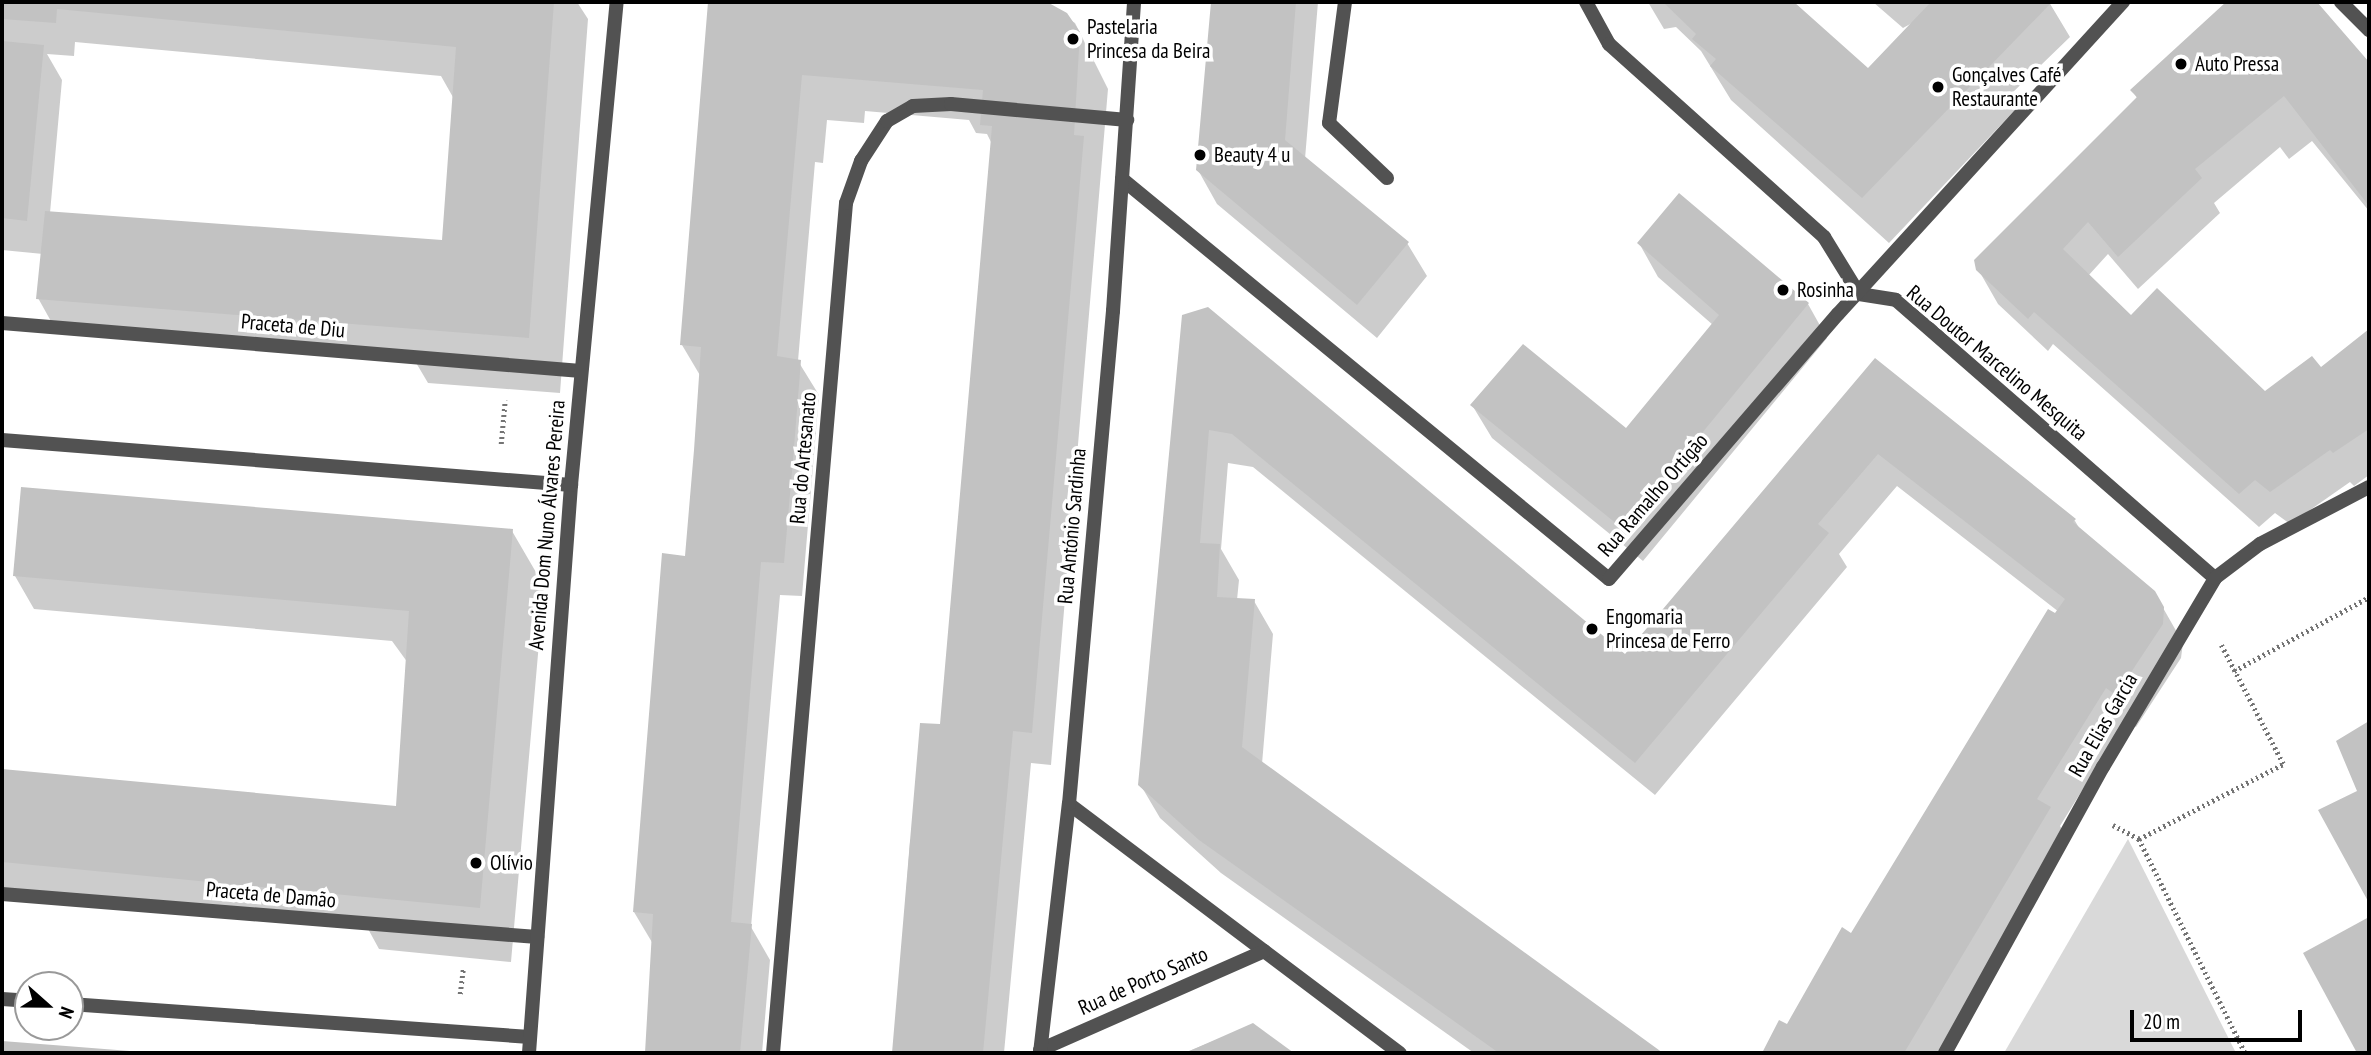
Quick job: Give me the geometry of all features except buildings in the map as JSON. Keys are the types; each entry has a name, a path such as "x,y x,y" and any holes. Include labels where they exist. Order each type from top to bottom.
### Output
{"street":[{"name":"Avenida Dom Nuno Álvares Pereira","path":"528,1053 571,485 617,2"},
{"name":"Rua António Sardinha","path":"1040,1052 1069,804 1127,120 1134,2"},
{"path":"1345,2 1329,123 1387,178"},
{"path":"1586,2 1609,44 1824,237 1859,295"},
{"path":"2341,2 2369,30"},
{"name":"Rua Ramalho Ortigão","path":"1122,178 1609,579 2116,4"},
{"name":"Rua do Artesanato","path":"773,1053 846,202 861,161 887,121 913,106 951,104 1127,120"},
{"name":"Rua Doutor Marcelino Mesquita","path":"1859,295 1896,300 2215,578"},
{"name":"Praceta de Diu","path":"2,323 581,371"},
{"path":"2,440 571,485"},
{"name":"Rua Elias Garcia","path":"1945,1053 2103,767 2215,578 2260,544 2369,487"},
{"name":"Rua de Porto Santo","path":"1069,804 1400,1053"},
{"name":"Praceta de Damão","path":"2,894 537,937"},
{"name":"Rua de Porto Santo","path":"1040,1052 1264,950"},
{"path":"84,1005 530,1037"}],"path":[{"path":"497,479 508,364"},
{"path":"2245,1053 2139,839 2283,764 2234,671 2369,597"},
{"path":"457,1032 466,932"}],"shaded area":[{"path":"2128,839 2236,1053 2004,1053"}],"place":[{"name":"Pastelaria Princesa da Beira","path":"1073,39"},
{"name":"Auto Pressa","path":"2181,64"},
{"name":"Gonçalves Café Restaurante","path":"1938,87"},
{"name":"Beauty 4 u","path":"1200,155"},
{"name":"Rosinha","path":"1783,290"},
{"name":"Engomaria Princesa de Ferro","path":"1592,629"},
{"name":"Olívio","path":"476,863"}]}
